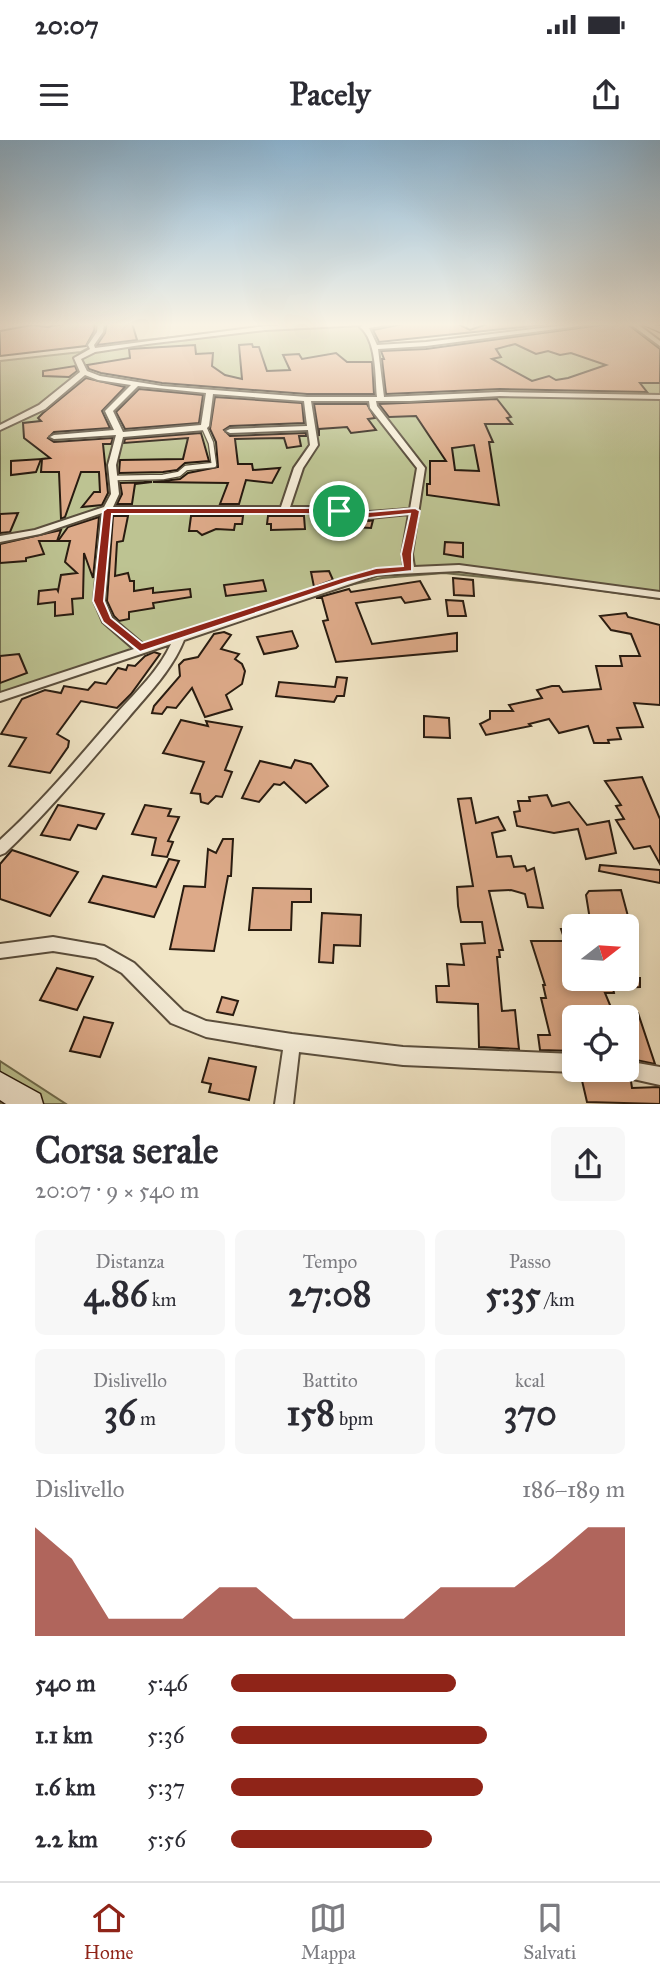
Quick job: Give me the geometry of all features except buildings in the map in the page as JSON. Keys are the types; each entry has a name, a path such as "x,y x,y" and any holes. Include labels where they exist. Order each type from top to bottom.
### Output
{"street":[{"path":"82,368 84,372 98,378 136,384 307,399 500,394 660,397"},
{"path":"376,368 377,399 373,407 421,468 407,554 409,568"},
{"path":"0,428 42,407 84,372"},
{"path":"136,384 109,411 119,434 113,465 115,494 107,511 99,601 107,620 140,648"},
{"path":"54,437 204,426 210,391"},
{"path":"285,510 292,479 302,458 314,445 307,399"},
{"path":"230,431 312,428"},
{"path":"0,540 37,532 94,512 107,511 285,510 339,511 369,515 415,511"},
{"path":"0,696 344,580 376,572 409,568 459,568 660,595"},
{"path":"0,849 39,812 128,709 175,653 180,636"},
{"path":"0,951 53,944 98,951 128,968 177,1017 206,1029 292,1043 403,1056 562,1063"},
{"path":"284,1104 292,1043"},
{"path":"639,1072 660,1076"},
{"path":"0,1085 30,1104"}],"lane":[{"path":"114,478 163,477 179,474 186,468 214,465 211,443 204,426"}],"green space":[{"path":"0,368 660,368 660,599 444,573 382,578 331,589 0,700"},
{"path":"0,1061 66,1104 0,1104"}],"route":[{"path":"107,511 339,511 369,515 415,511 408,543 409,568 344,580 140,648 107,620 101,609 99,601 107,511"}]}
